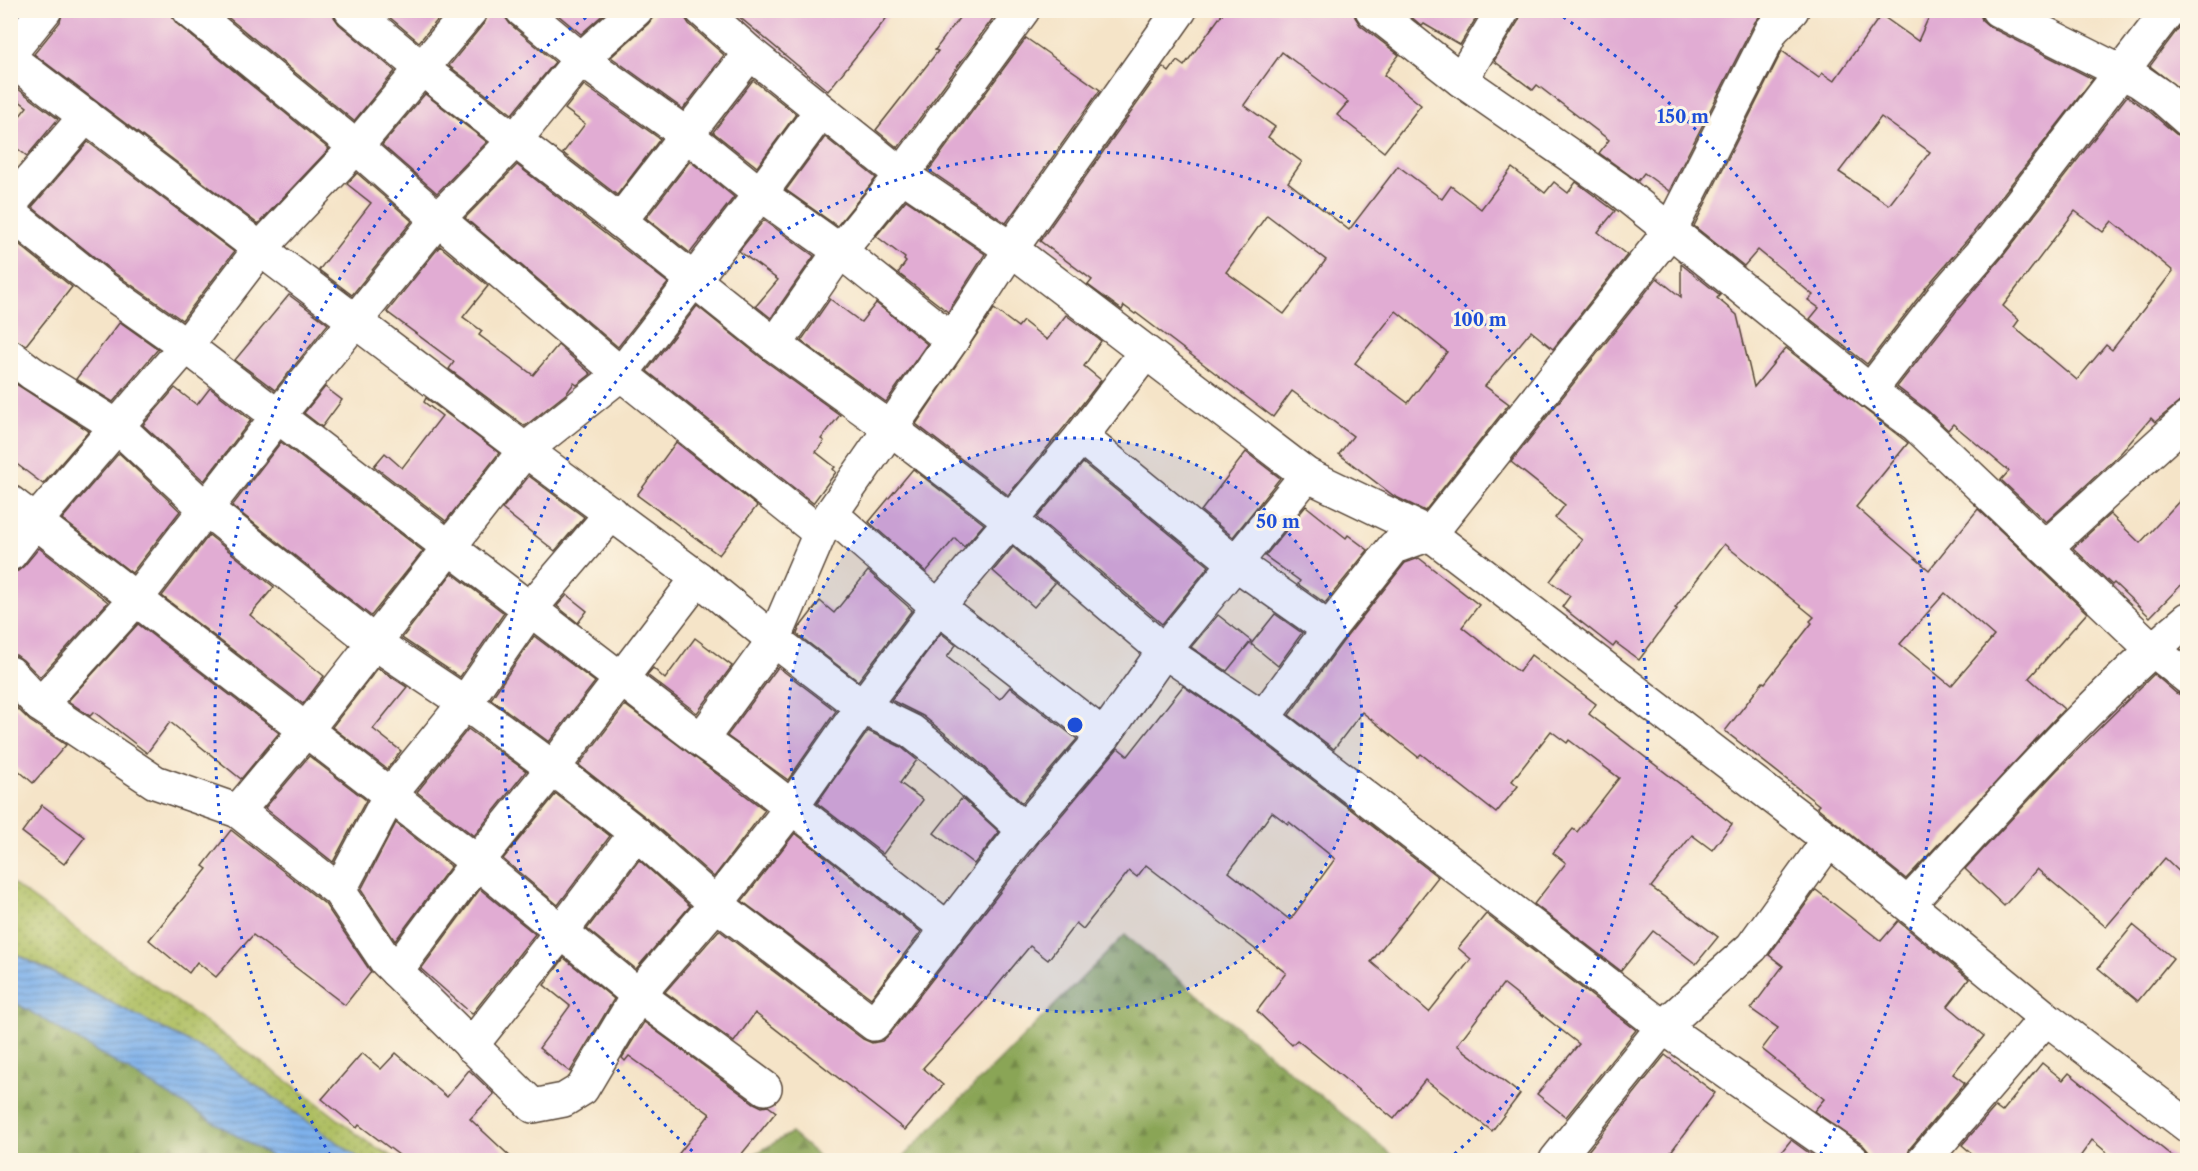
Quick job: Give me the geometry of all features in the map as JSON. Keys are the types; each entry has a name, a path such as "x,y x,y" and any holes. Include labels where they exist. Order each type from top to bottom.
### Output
{"street":[{"path":"10,53 45,10"},
{"path":"189,10 356,147 621,374 826,523 1104,736"},
{"path":"351,10 421,68 621,221 775,345 890,428 1011,521 1164,651 1263,718 1663,1027 1852,1161"},
{"path":"10,554 23,512 118,427 186,346 260,249 356,147 471,10"},
{"path":"522,10 581,59 687,135 760,194 840,251 951,340"},
{"path":"40,705 135,600 277,417 438,219 516,139 581,59 636,10"},
{"path":"702,10 750,53 902,175 1011,249 1307,475 1430,534 1829,840 2046,1018 2187,1126"},
{"path":"775,345 840,251 902,175 1023,10"},
{"path":"701,740 774,640 826,523 1011,249 1180,10"},
{"path":"1372,10 1461,80 1617,188 1870,391 1916,425 2152,649 2187,678"},
{"path":"1461,80 1503,10"},
{"path":"1263,718 1329,628 1394,547 1430,534 1670,231 1772,30 1792,10"},
{"path":"1998,10 2139,81 2162,97 2187,120"},
{"path":"1870,391 1942,297 1988,245 2169,10"},
{"path":"621,221 750,53"},
{"path":"10,59 525,450 698,578 862,707 911,731 949,761 1024,830"},
{"path":"238,811 306,730 525,450 621,374 821,111"},
{"path":"10,204 86,116"},
{"path":"10,213 102,287 186,346 623,678 701,740 748,773 948,929"},
{"path":"10,673 40,705 155,782 238,811 339,891 386,961 533,1106 564,1100 582,1089 638,995 716,904 791,808 862,707 938,607 1081,437 1145,353"},
{"path":"10,356 32,373 118,427 205,508 375,643 465,703 553,768 636,833 716,904 874,1024 1024,830 1104,736 1164,651 1307,475"},
{"path":"2046,547 2187,418"},
{"path":"1081,437 1235,563 1329,628"},
{"path":"23,512 477,862 638,995 765,1088"},
{"path":"339,891 390,795 465,703 530,609 612,513"},
{"path":"396,971 477,862 553,768 698,578"},
{"path":"1908,904 2056,744 2152,649 2187,619"},
{"path":"471,1046 636,833"},
{"path":"1556,1161 1663,1027 1752,947 1829,840"},
{"path":"1924,1161 2046,1018"}],"green space":[{"path":"10,882 311,1098 370,1144 399,1160 362,1160 210,1053 11,951"},
{"path":"1125,935 1398,1160 900,1160"},
{"path":"11,1000 277,1160 11,1160"},
{"path":"791,1133 823,1160 745,1160"}],"water":[{"path":"10,951 210,1053 362,1160 277,1160 11,1000"}],"building":[{"path":"63,10 171,10 172,17 177,24 329,149 258,224 34,54 60,22"},
{"path":"219,10 333,10 334,17 339,24 395,71 354,121"},
{"path":"381,10 446,10 419,42"},
{"path":"489,10 504,10 505,17 510,24 555,62 512,114 449,66 485,22"},
{"path":"552,10 607,10 607,11 581,34"},
{"path":"654,10 684,10 684,16 689,24 724,55 683,109 611,57 648,24 654,16"},
{"path":"731,10 893,10 828,91"},
{"path":"965,10 999,10 898,148 876,130 938,51 935,50"},
{"path":"1225,10 1354,10 1360,25 1399,55 1384,75 1421,105 1384,152 1337,115 1348,102 1282,52 1244,105 1275,127 1268,137 1302,162 1288,182 1349,230 1398,166 1442,199 1451,186 1481,209 1512,168 1545,193 1554,182 1568,193 1576,182 1615,211 1598,232 1627,255 1553,349 1531,331 1485,386 1509,404 1425,511 1394,496 1339,454 1353,436 1292,391 1273,417 1136,313 1124,306 1122,310 1088,285 1092,280 1040,241 1163,67 1169,72 1177,61 1184,66","holes":["1267,215 1326,260 1284,314 1226,272","1396,311 1447,352 1408,403 1355,363"]},
{"path":"1403,10 1481,10 1460,45 1424,24 1422,26"},
{"path":"1522,10 1765,10 1755,22 1669,191 1644,173 1638,181 1599,153 1609,140 1537,85 1533,90 1494,61 1519,20"},
{"path":"1932,10 1979,10 1982,20 1990,27 2093,79 1867,364 1810,319 1819,308 1808,300 1813,295 1758,250 1744,266 1694,226 1782,51 1819,78 1822,73 1834,81 1881,15 1918,41","holes":["1881,117 1930,152 1889,205 1839,172"]},
{"path":"2187,13 2187,95 2150,66 2184,21"},
{"path":"1026,38 1100,90 1006,223 929,170"},
{"path":"753,80 796,114 757,167 713,132"},
{"path":"10,83 58,119 27,156 10,143 10,128 27,107 10,94"},
{"path":"584,85 660,139 617,195 563,153 585,124 565,109"},
{"path":"425,94 487,142 437,193 382,145"},
{"path":"2127,96 2176,134 2187,138 2187,396 2155,422 2151,418 2120,454 2046,522 2001,480 2009,471 1953,424 1948,430 1897,387 2003,256","holes":["2075,211 2103,232 2112,221 2173,271 2112,350 2106,345 2077,380 2014,327 2019,320 2003,306"]},
{"path":"825,137 876,178 837,226 786,190"},
{"path":"88,142 234,252 182,320 113,272 32,207"},
{"path":"690,161 734,197 690,253 646,218"},
{"path":"517,165 668,283 618,347 465,218"},
{"path":"357,173 412,221 352,295 319,270 371,203 347,184"},
{"path":"906,200 985,254 948,312 898,273 906,262 905,258 876,236"},
{"path":"764,220 814,256 771,318 756,306 778,280 739,251"},
{"path":"10,237 72,287 26,345 10,338"},
{"path":"440,246 488,286 463,317 482,331 479,335 533,375 558,345 591,374 577,385 574,383 567,393 525,426 449,369 454,362 387,312"},
{"path":"1681,264 1720,295 1717,298 1737,315 1754,387 1786,348 1908,443 1856,507 1929,570 1978,509 2087,613 2029,678 2064,709 1906,879 1817,807 1819,805 1725,731 1812,623 1810,621 1814,617 1724,544 1639,660 1616,643 1613,647 1562,607 1570,596 1550,581 1582,540 1555,518 1565,505 1511,462 1657,278 1681,297","holes":["1945,593 1994,636 1951,686 1900,644"]},
{"path":"289,295 328,324 275,390 235,360"},
{"path":"830,299 861,322 876,303 927,344 886,402 801,341"},
{"path":"697,306 764,360 840,415 821,439 824,441 816,452 835,467 833,469 836,472 813,503 647,371"},
{"path":"994,309 1018,327 1023,321 1047,340 1066,315 1101,341 1084,366 1101,380 1008,495 916,424"},
{"path":"120,322 158,349 113,402 76,379"},
{"path":"10,380 89,431 43,484 10,459"},
{"path":"325,387 342,400 322,427 304,413"},
{"path":"175,388 197,405 210,388 251,420 204,481 143,425"},
{"path":"426,398 499,453 446,521 374,466 385,453 402,468 442,416 424,402"},
{"path":"281,442 423,551 371,616 232,506"},
{"path":"676,442 757,506 719,555 637,495"},
{"path":"1246,452 1280,478 1233,537 1201,511"},
{"path":"119,453 180,511 132,573 62,519"},
{"path":"1083,463 1209,566 1162,624 1037,518"},
{"path":"913,469 984,524 964,547 955,538 926,572 869,522"},
{"path":"529,476 584,517 555,551 502,509"},
{"path":"2187,493 2187,579 2150,617 2073,548 2110,514 2140,543"},
{"path":"1306,506 1346,538 1348,535 1368,550 1325,603 1298,584 1300,581 1265,556"},
{"path":"209,535 274,587 250,615 324,676 303,704 162,596"},
{"path":"1013,547 1055,583 1034,607 993,571"},
{"path":"39,548 108,602 40,677 23,660 16,655 10,655 10,572 18,571"},
{"path":"1419,558 1479,605 1462,627 1519,672 1531,655 1596,704 1589,714 1732,824 1712,850 1692,835 1651,887 1718,937 1696,964 1653,931 1621,971 1534,904 1566,863 1553,853 1573,829 1577,832 1619,778 1569,740 1567,743 1551,731 1512,781 1518,786 1496,813 1421,754 1418,757 1362,712 1334,749 1289,715 1405,563"},
{"path":"868,571 912,610 858,681 797,634 820,601 834,613"},
{"path":"452,573 504,613 460,677 402,638"},
{"path":"567,595 587,611 578,623 557,606"},
{"path":"1275,614 1302,633 1278,666 1251,644"},
{"path":"1218,615 1251,641 1227,671 1191,647"},
{"path":"138,624 279,733 241,779 170,722 147,753 94,712 90,716 68,701"},
{"path":"941,633 956,645 947,657 1000,699 1010,687 1077,739 1022,803 962,747 923,716 891,700"},
{"path":"534,636 595,682 549,742 491,699"},
{"path":"695,638 732,666 697,713 647,675 653,668 665,679"},
{"path":"778,667 836,711 788,780 727,736"},
{"path":"378,668 407,687 373,729 401,751 387,769 332,727"},
{"path":"2154,674 2176,693 2187,697 2187,879 2165,858 2106,927 2037,869 2004,906 1965,869 2057,770"},
{"path":"1183,686 1252,733 1438,877 1371,962 1429,1012 1471,959 1458,948 1486,914 1636,1030 1566,1117 1537,1094 1579,1044 1503,984 1457,1045 1520,1094 1492,1131 1425,1080 1394,1119 1297,1040 1292,1045 1257,1011 1286,973 1146,865 1137,877 1129,871 1083,929 1076,923 1048,960 1030,946 982,1004 923,1068 943,1085 905,1130 755,1013 734,1042 665,992 719,930 863,1039 872,1043 882,1041 1039,842 1118,748 1128,756","holes":["1272,812 1288,824 1289,822 1335,859 1290,920 1229,872"]},
{"path":"10,701 30,721 66,745 33,783 10,763"},
{"path":"625,705 765,810 714,877 648,819 579,765"},
{"path":"468,729 526,771 474,836 417,792"},
{"path":"868,731 901,747 917,760 900,783 923,800 883,854 817,803"},
{"path":"309,756 366,800 333,862 265,808"},
{"path":"556,794 610,836 558,905 503,859"},
{"path":"962,798 999,832 974,864 934,833"},
{"path":"42,805 85,837 64,864 22,832"},
{"path":"396,823 451,866 395,941 361,890"},
{"path":"231,830 325,904 371,972 345,1005 253,935 216,977 197,962 189,973 149,940 207,869 203,866"},
{"path":"795,833 921,932 871,998 742,901"},
{"path":"639,860 690,906 636,969 587,929"},
{"path":"480,889 535,934 472,1014 421,969"},
{"path":"1816,890 1881,941 1898,921 1969,979 1948,1006 1984,1036 1953,1074 1965,1083 1910,1148 1906,1161 1871,1161 1869,1152 1863,1145 1814,1111 1824,1099 1762,1049 1778,1028 1751,1009 1783,966 1769,955"},
{"path":"2133,925 2173,958 2138,1001 2098,968"},
{"path":"564,958 614,999 570,1072 539,1048 570,1006 544,985"},
{"path":"644,1022 754,1103 762,1107 768,1106 776,1112 736,1161 673,1161 710,1114 629,1056 625,1061 622,1058"},
{"path":"362,1053 381,1069 396,1053 447,1097 469,1070 494,1094 470,1119 515,1161 407,1161 359,1125 357,1128 322,1099"},
{"path":"1665,1055 1715,1093 1664,1161 1580,1161"},
{"path":"2042,1063 2063,1080 2069,1073 2178,1161 2117,1161 2092,1140 2077,1161 1981,1161 1962,1145 1995,1107 2002,1112"},
{"path":"1791,1140 1820,1161 1774,1161"}]}
